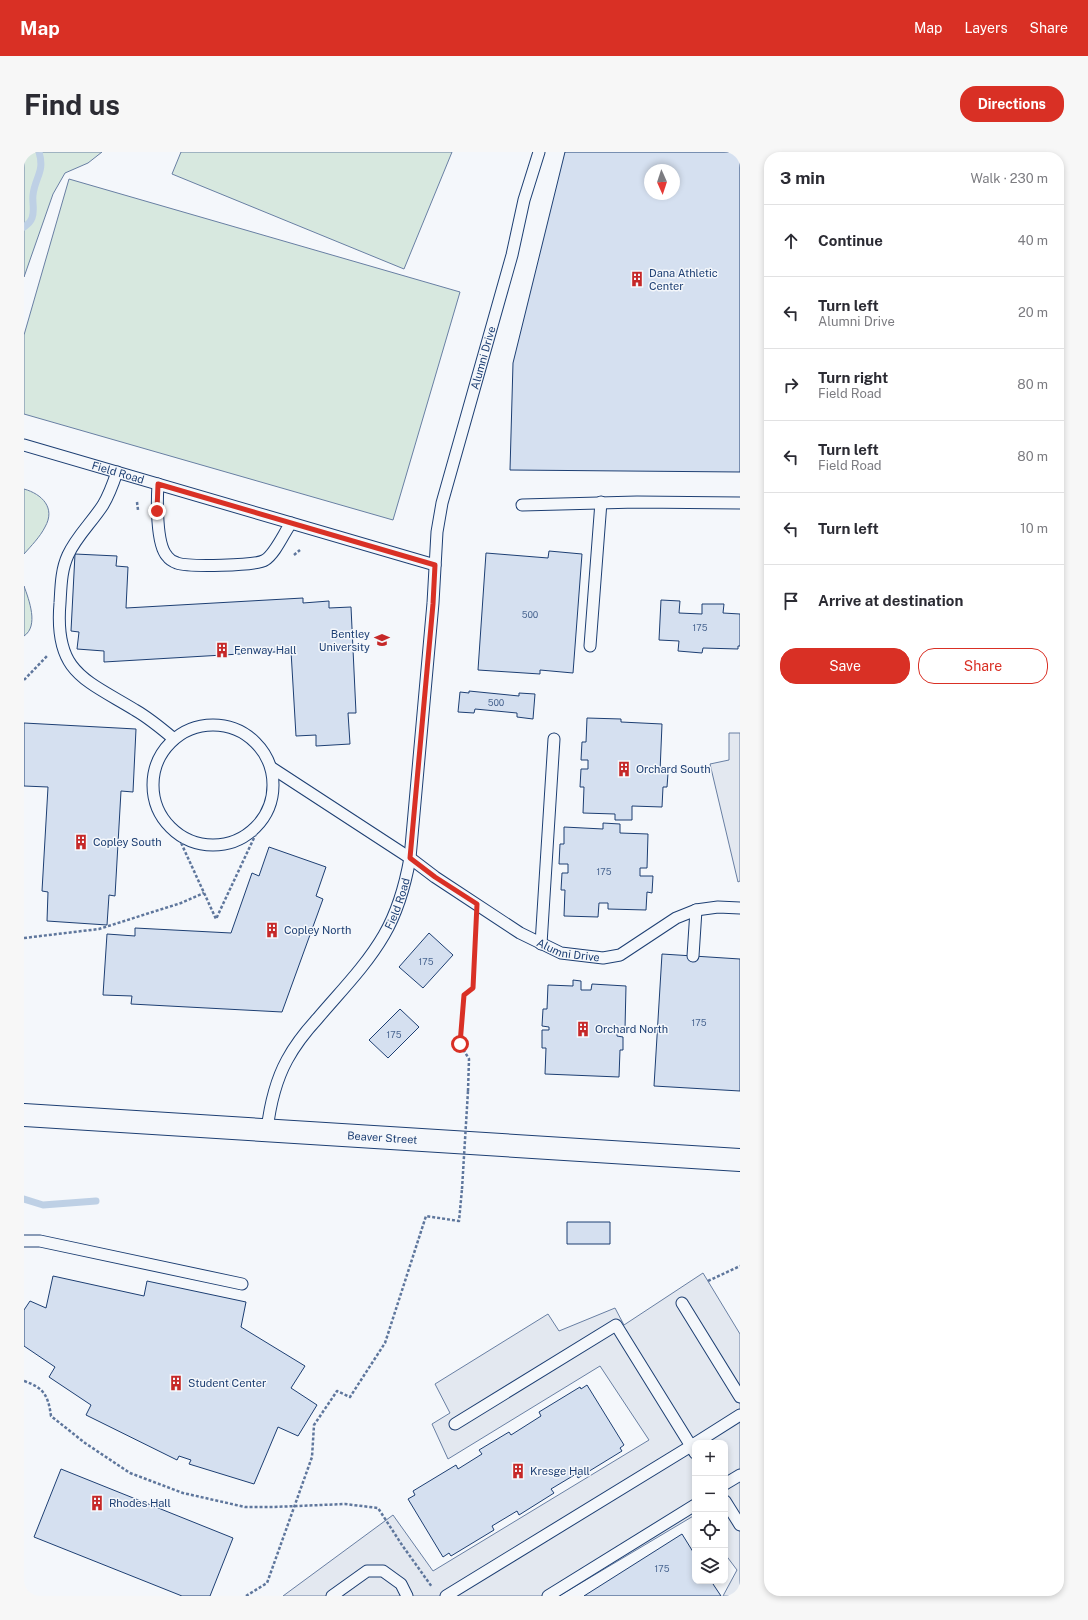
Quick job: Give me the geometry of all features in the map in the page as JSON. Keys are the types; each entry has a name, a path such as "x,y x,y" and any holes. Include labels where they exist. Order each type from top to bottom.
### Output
{"main road":[{"name":"Beaver Street","path":"24,1115 740,1160"}],"lane":[{"name":"Alumni Drive","path":"435,565 437,532 442,502 512,255 524,200 539,152"},
{"name":"Field Road","path":"24,445 435,565 433,604 410,858 403,893 396,912 384,936 366,961 305,1033 287,1060 272,1096 267,1130"},
{"path":"117,472 110,493 68,554 63,568 58,622 60,641 66,659 79,676 99,690 135,710 174,739"},
{"path":"158,484 157,511 162,546 166,556 176,563 187,565 252,564 264,561 270,555 291,523"},
{"path":"522,505 601,502 740,503"},
{"path":"590,646 601,502"},
{"path":"205,725 222,725 239,730 253,739 264,752 272,768 274,787 270,806 261,823 247,835 230,843 212,846 194,842 177,834 161,816 156,805 152,787 154,769 162,752 174,739 188,730 205,725"},
{"path":"541,944 554,738"},
{"name":"Alumni Drive","path":"272,768 410,858 435,877 520,933 561,953 603,958 620,955 676,918 696,910 718,907 740,908"},
{"path":"693,956 696,910"},
{"path":"24,1241 40,1241 242,1284"},
{"path":"682,1303 740,1397"},
{"path":"455,1424 616,1325 692,1447"},
{"path":"705,1440 740,1415"},
{"path":"446,1596 692,1450"},
{"path":"728,1482 740,1475"},
{"path":"728,1506 740,1526"},
{"path":"548,1596 692,1507"},
{"path":"332,1596 367,1571 383,1571 402,1584 407,1596"}],"path":[{"path":"24,680 60,641"},
{"path":"177,834 216,920 261,823"},
{"path":"24,938 99,929 181,903 204,893"},
{"path":"246,1596 266,1583 312,1456 314,1425 337,1391 350,1397 385,1343 426,1216 459,1221 469,1059 460,1044 464,995 473,988 477,904"},
{"path":"708,1281 740,1266"},
{"path":"24,1381 36,1385 49,1399 51,1416 90,1446 130,1473 183,1493 244,1507 345,1504 378,1508 434,1590"}],"shaded area":[{"path":"24,152 102,152 88,163 65,173 53,194 24,277"},
{"path":"181,152 452,152 404,269 172,174"},
{"path":"69,179 460,292 393,520 24,414 24,335"},
{"path":"24,489 31,491 41,498 48,508 49,514 43,531 24,554"},
{"path":"24,586 32,612 32,619 29,632 24,636"},
{"path":"729,733 740,733 740,881 738,882 710,764 729,760"},
{"path":"703,1273 740,1334 740,1596 723,1596 737,1570 728,1558 728,1440 692,1440 692,1517 559,1596 283,1596 393,1515 433,1571 649,1440 600,1366 448,1459 432,1424 450,1413 435,1384 548,1314 559,1331 615,1308 624,1325"}],"building":[{"name":"Dana Athletic Center","path":"565,152 740,152 740,472 510,470 513,363"},
{"path":"549,551 582,554 573,673 540,670 540,674 478,670 486,553 548,558"},
{"name":"Fenway Hall","path":"75,554 117,556 116,566 128,567 126,608 303,598 303,603 329,601 329,608 351,607 356,713 348,713 350,744 316,746 316,735 296,736 291,651 104,662 104,651 77,649 79,632 71,631"},
{"path":"661,600 680,601 679,613 702,614 702,604 724,604 723,613 740,614 740,646 738,646 738,649 703,648 702,653 678,651 679,641 659,640"},
{"path":"469,691 519,696 519,693 535,694 533,719 517,717 517,713 475,709 474,713 458,712 460,692 469,693"},
{"name":"Orchard South","path":"587,718 621,719 621,722 662,724 660,772 668,773 667,787 663,787 662,807 632,806 632,820 615,820 615,814 583,813 584,787 580,787 581,769 588,769 588,760 581,760 582,742 586,742"},
{"name":"Copley South","path":"24,723 136,729 133,792 121,791 115,896 109,895 107,925 47,921 48,892 42,891 48,787 24,786"},
{"path":"603,823 620,824 620,833 648,834 647,868 640,868 640,876 653,876 652,893 647,892 646,910 608,909 608,903 599,903 598,917 564,916 565,890 561,890 562,873 568,873 568,864 559,864 560,844 564,844 564,827 603,829"},
{"name":"Copley North","path":"269,847 326,867 316,896 323,899 282,1012 131,1004 132,996 103,995 107,934 135,936 135,928 231,933 252,873 259,876"},
{"path":"429,933 453,955 423,988 399,967"},
{"path":"662,954 740,959 740,1091 654,1086"},
{"name":"Orchard North","path":"573,980 581,981 581,990 591,990 592,984 626,986 625,1029 617,1028 617,1036 623,1037 623,1050 620,1050 619,1077 545,1074 546,1048 542,1048 542,1030 549,1030 549,1027 542,1026 543,1009 547,1009 548,985 573,986"},
{"path":"400,1009 419,1027 388,1058 369,1040"},
{"path":"567,1222 610,1222 610,1244 567,1244"},
{"name":"Student Center","path":"53,1276 144,1296 147,1281 246,1302 241,1327 305,1366 291,1388 317,1405 298,1436 278,1427 254,1484 189,1464 191,1460 179,1456 177,1460 86,1415 91,1405 49,1377 55,1367 24,1346 24,1310 30,1301 46,1308"},
{"name":"Kresge Hall","path":"587,1385 624,1445 620,1448 622,1451 578,1478 576,1474 551,1489 554,1493 519,1515 517,1511 492,1526 494,1530 451,1556 449,1553 443,1557 408,1499 415,1495 413,1491 456,1465 458,1469 482,1454 479,1450 509,1432 511,1435 541,1416 539,1412 580,1387 581,1389"},
{"name":"Rhodes Hall","path":"61,1469 233,1538 210,1596 182,1596 34,1537"},
{"path":"682,1534 692,1550 692,1584 713,1584 721,1596 584,1596"}],"waterway":[{"path":"24,227 28,224 33,215 33,195 41,165 39,152"},
{"path":"24,1199 43,1205 96,1201"}],"place":[{"name":"Dana Athletic Center","path":"637,279"},
{"name":"Bentley University","path":"382,640"},
{"name":"Fenway Hall","path":"222,650"},
{"name":"Orchard South","path":"624,769"},
{"name":"Copley South","path":"81,842"},
{"name":"Copley North","path":"272,930"},
{"name":"Orchard North","path":"583,1029"},
{"name":"Student Center","path":"176,1383"},
{"name":"Kresge Hall","path":"518,1471"},
{"name":"Rhodes Hall","path":"97,1503"}],"route":[{"path":"157,511 158,484 435,565 433,604 410,858 435,877 477,904 473,988 464,995 460,1044"}]}
